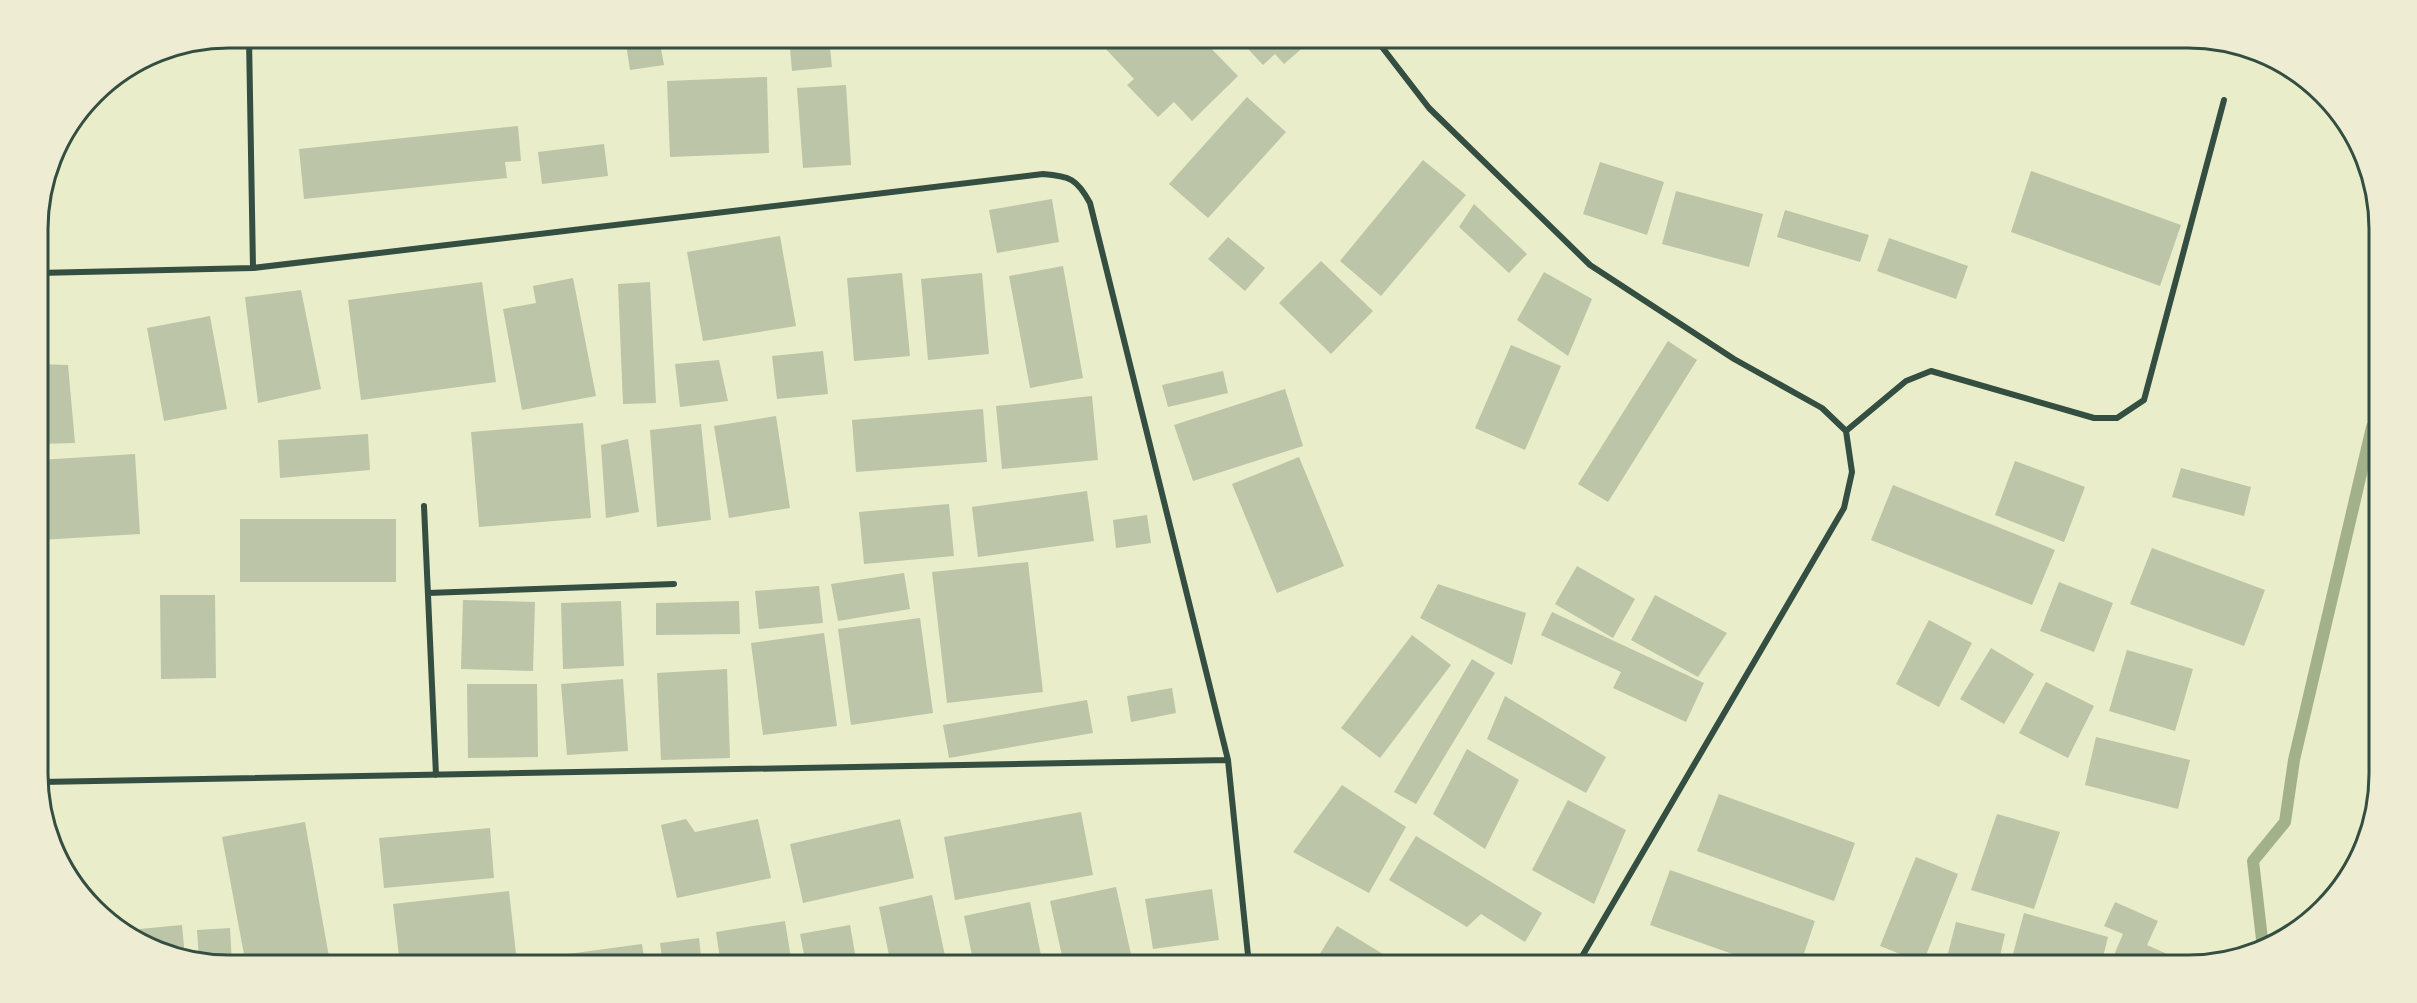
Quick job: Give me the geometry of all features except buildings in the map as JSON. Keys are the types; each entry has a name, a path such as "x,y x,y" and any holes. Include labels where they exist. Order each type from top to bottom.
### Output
{"street":[{"path":"249,48 253,268"},
{"path":"1383,48 1429,108 1590,265 1734,359 1822,408 1846,431 1852,472 1844,508 1583,955"},
{"path":"1846,431 1906,381 1930,371 2094,418 2117,418 2144,400 2224,100"},
{"path":"48,273 253,268 1043,174 1065,176 1081,186 1090,203 1228,760 1248,955"},
{"path":"424,506 436,775"},
{"path":"428,593 674,584"},
{"path":"48,782 1228,760"}],"waterway":[{"path":"2262,939 2253,861 2285,822 2294,760 2369,440"}]}
